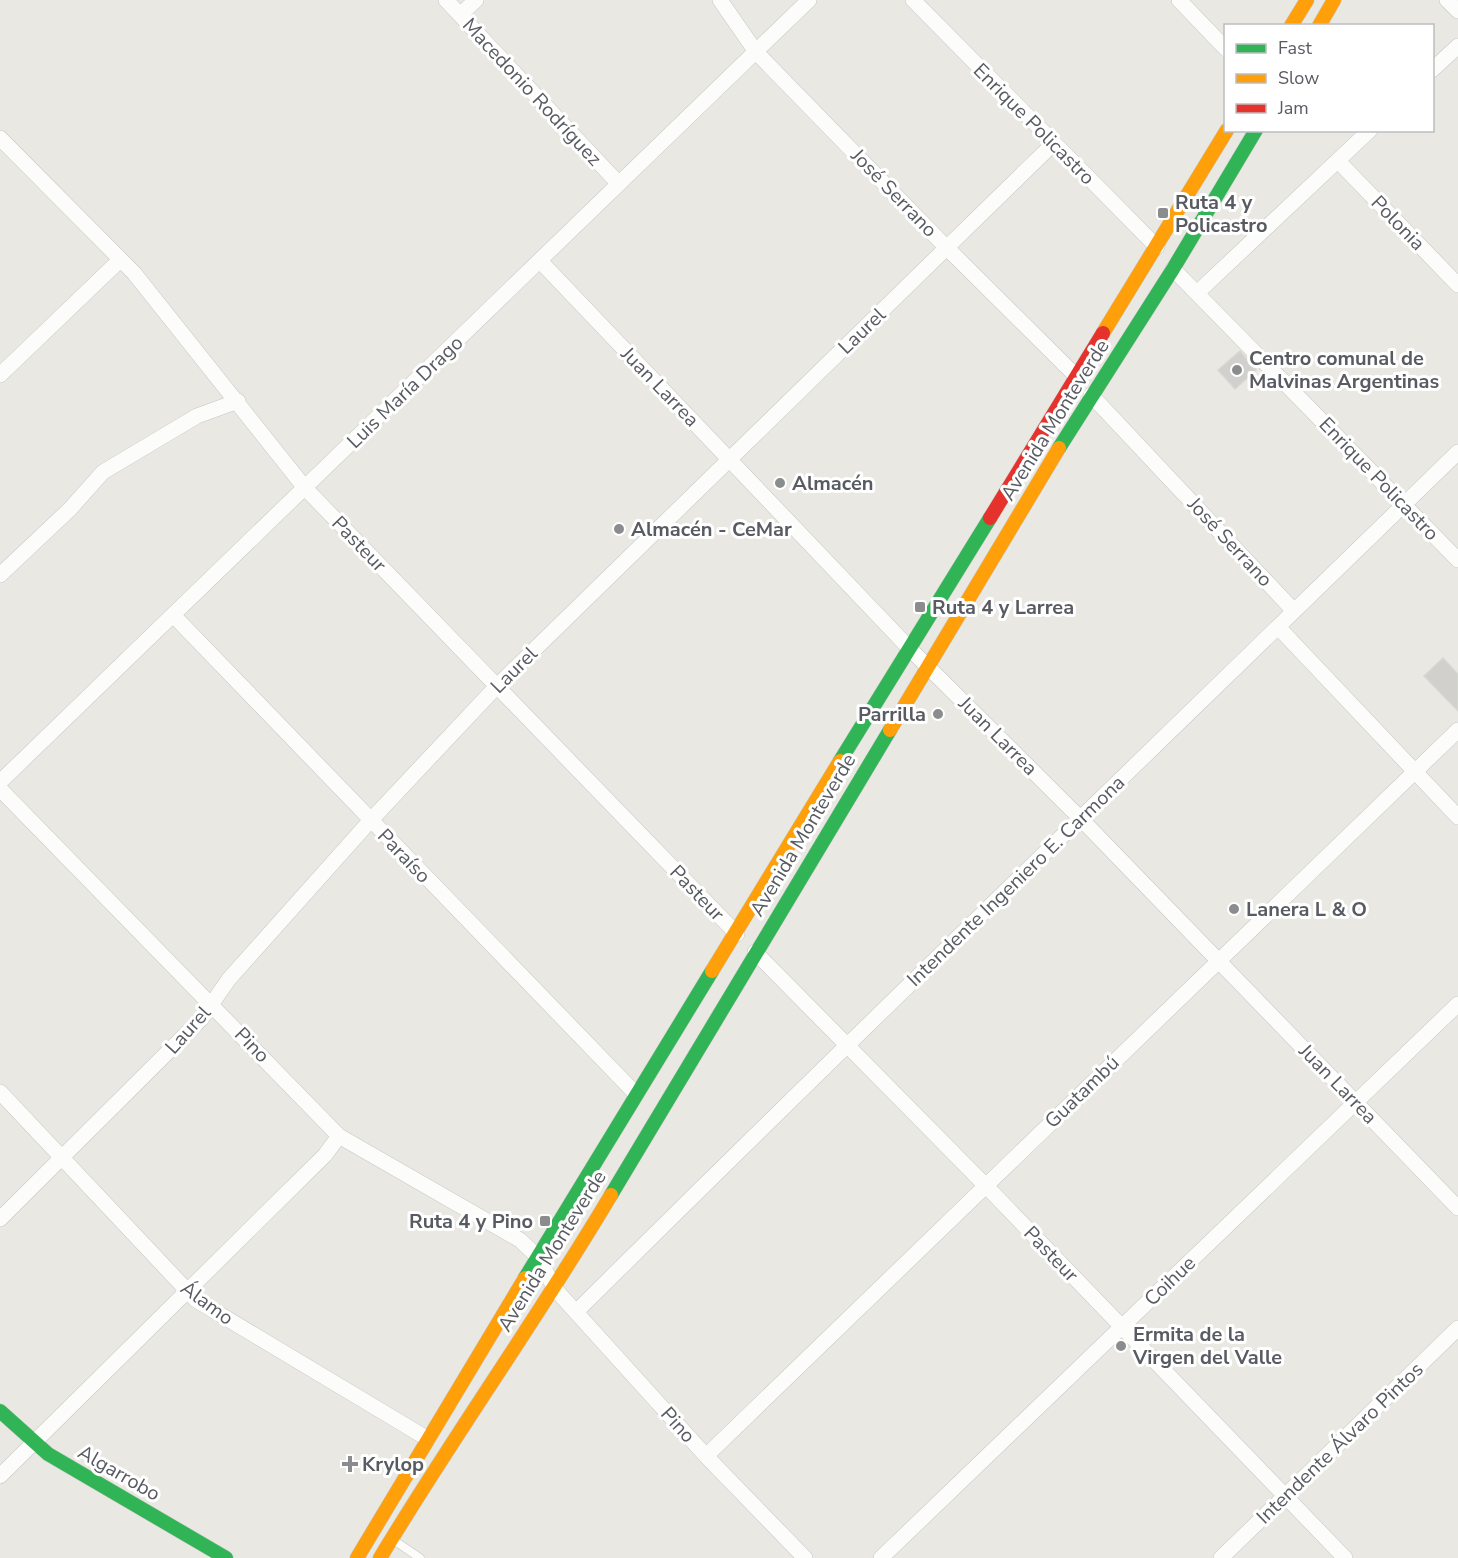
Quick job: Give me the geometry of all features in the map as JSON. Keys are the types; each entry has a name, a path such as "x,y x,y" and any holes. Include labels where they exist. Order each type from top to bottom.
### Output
{"main road":[{"path":"1292,24 1307,0"},
{"path":"1320,24 1334,0"},
{"name":"Avenida Monteverde","path":"357,1558 636,1094 1078,378 1226,132"},
{"name":"Avenida Monteverde","path":"380,1558 555,1289 1091,395 1173,269 1255,132"},
{"name":"Algarrobo","path":"0,1411 33,1443 226,1558"}],"street":[{"name":"Macedonio Rodríguez","path":"446,0 619,184"},
{"path":"460,15 476,0"},
{"name":"José Serrano","path":"720,0 756,52 947,248 1078,378"},
{"name":"Luis María Drago","path":"0,782 541,262 809,0"},
{"name":"Enrique Policastro","path":"913,0 1156,247"},
{"path":"1179,0 1224,47"},
{"path":"1447,0 1458,11"},
{"path":"1434,68 1458,46"},
{"path":"1198,292 1368,132"},
{"name":"Pasteur","path":"0,138 134,273 305,488 736,934"},
{"name":"Laurel","path":"0,1219 201,1019 229,979 370,821 497,686 1053,144"},
{"name":"Polonia","path":"1338,161 1458,285"},
{"path":"0,375 120,260"},
{"name":"Juan Larrea","path":"541,262 911,650 1081,819 1458,1209"},
{"name":"Enrique Policastro","path":"1173,269 1198,292 1458,561"},
{"name":"José Serrano","path":"1091,395 1294,611"},
{"path":"0,575 70,509 103,472 197,416 238,401"},
{"name":"Intendente Ingeniero E. Carmona","path":"576,1312 845,1045 1279,628 1458,452"},
{"name":"Paraíso","path":"173,615 636,1094"},
{"path":"1279,628 1458,817"},
{"name":"Guatambú","path":"706,1456 1458,730"},
{"name":"Pino","path":"0,789 339,1136 520,1240 538,1257 555,1289 706,1456 806,1558"},
{"name":"Pasteur","path":"755,952 986,1186 1345,1558"},
{"name":"Coihue","path":"881,1558 1458,1004"},
{"name":"Álamo","path":"0,1092 64,1157 185,1291 428,1439"},
{"path":"0,1476 325,1155 339,1136"},
{"name":"Intendente Álvaro Pintos","path":"1221,1558 1458,1328"}],"lane":[{"path":"392,1538 420,1558"}],"building":[{"name":"Centro comunal de Malvinas Argentinas","path":"1240,351 1256,370 1235,389 1218,370"},
{"path":"1443,658 1458,674 1458,711 1424,676"}],"traffic: fast":[{"path":"1059,448 1173,269 1255,132"},
{"path":"840,761 990,518"},
{"path":"611,1195 890,730"},
{"path":"525,1278 712,971"},
{"path":"0,1411 48,1454 226,1558"}],"traffic: slow":[{"path":"1292,24 1307,0"},
{"path":"1320,24 1334,0"},
{"path":"1103,333 1226,132"},
{"path":"890,730 1059,448"},
{"path":"712,971 840,761"},
{"path":"380,1558 611,1195"},
{"path":"357,1558 525,1278"}],"traffic: jam":[{"path":"990,518 1103,333"}],"place":[{"name":"Ruta 4 y Policastro","path":"1163,213"},
{"name":"Centro comunal de Malvinas Argentinas","path":"1237,370"},
{"name":"Almacén","path":"780,483"},
{"name":"Almacén - CeMar","path":"619,529"},
{"name":"Ruta 4 y Larrea","path":"920,607"},
{"name":"Parrilla","path":"938,714"},
{"name":"Lanera L & O","path":"1234,909"},
{"name":"Ruta 4 y Pino","path":"545,1221"},
{"name":"Ermita de la Virgen del Valle","path":"1121,1346"},
{"name":"Krylop","path":"350,1464"}]}
